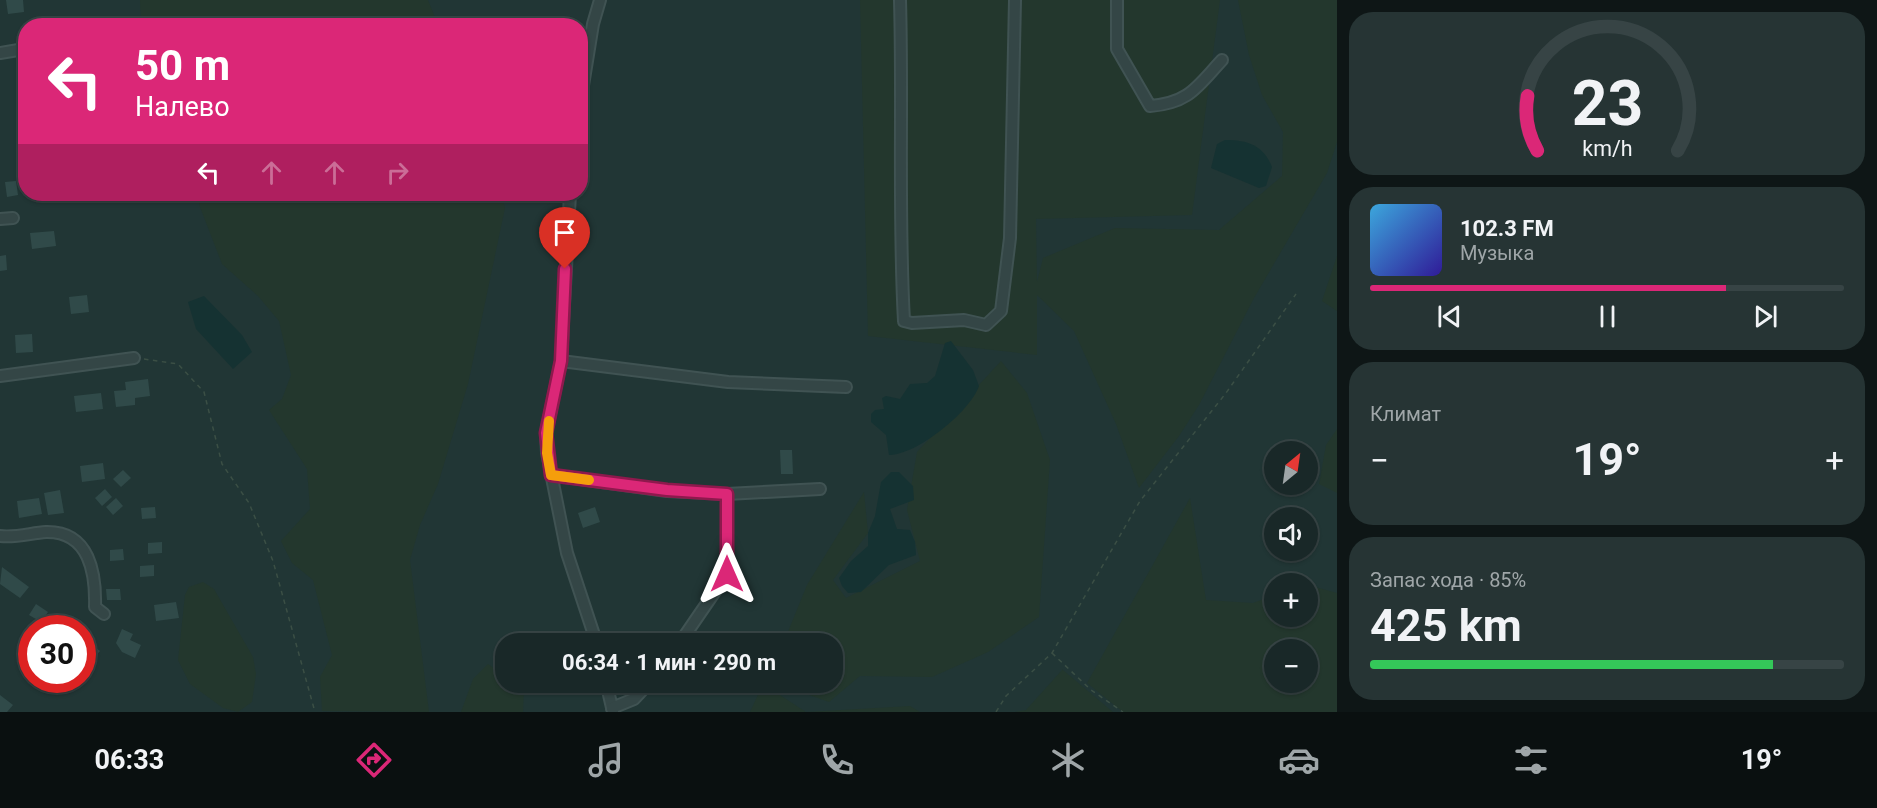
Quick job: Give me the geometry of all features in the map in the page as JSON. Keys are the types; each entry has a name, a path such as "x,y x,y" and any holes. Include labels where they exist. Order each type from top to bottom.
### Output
{"street":[{"path":"588,51 592,24 600,0"},
{"path":"900,0 902,85 900,248 904,321 912,323 964,320 986,325 1001,312 1010,238 1015,0"},
{"path":"1118,0 1117,49 1150,106 1166,105 1187,97 1222,60"},
{"path":"0,53 18,50"},
{"path":"570,201 561,361 546,433 551,475 567,553 593,633"},
{"path":"0,219 13,218"},
{"path":"0,376 134,358"},
{"path":"561,361 728,382 846,387"},
{"path":"551,475 667,490 727,494 820,489"},
{"path":"687,633 727,574 727,494"},
{"path":"0,536 50,532 77,543 90,560 94,574 95,607 104,614"},
{"path":"609,693 613,710 634,699 640,693"}],"path":[{"path":"996,712 1006,696 1052,653 1140,501 1226,393 1296,294"},
{"path":"134,358 178,364 204,392 222,465 249,502 273,561 315,712"},
{"path":"1052,653 1090,690 1123,712"}],"green space":[{"path":"140,0 428,0 435,18 141,18"},
{"path":"860,0 1220,0 1192,215 1036,219 1037,282 1043,258 1115,228 1219,230 1282,176 1283,132 1262,95 1249,55 1238,0 1337,0 1337,142 1327,173 1254,298 1199,405 1179,436 1139,488 1116,424 1074,331 1037,295 1037,355 868,336"},
{"path":"199,201 503,201 505,208 468,384 438,484 420,525 410,560 429,712 322,711 320,677 332,655 313,580 292,563 281,541 310,509 307,469 269,410 282,399 291,375 279,321 258,296 222,264"},
{"path":"1337,256 1337,311 1322,301"},
{"path":"1001,361 1027,393 1050,460 1039,617 988,652 932,677 860,676 843,690 843,633 787,633 807,585 864,492 868,533 833,580 846,598 920,561 907,510 917,452"},
{"path":"1337,429 1337,493 1319,484 1326,445"},
{"path":"1190,498 1206,600 1253,603 1264,599 1264,627 1318,627 1318,588 1337,593 1337,712 1123,712 1087,683"},
{"path":"203,582 214,589 253,657 256,674 252,702 238,712 223,708 190,684 178,660 185,595 189,587"},
{"path":"488,664 495,669 495,693 524,693 523,712 461,712 473,679"},
{"path":"1063,669 1113,712 1015,712 1026,710"},
{"path":"759,693 777,693 806,712 750,712"},
{"path":"804,693 840,693 829,702"},
{"path":"910,706 920,712 806,712"}],"water":[{"path":"1225,140 1254,145 1264,154 1272,167 1266,186 1259,188 1211,168 1217,144"},
{"path":"204,296 242,335 252,352 233,369 196,329 188,302"},
{"path":"951,341 973,370 979,386 974,396 954,419 927,440 914,448 889,455 886,435 871,422 871,414 875,410 884,409 882,398 886,396 900,399 910,384 927,383 935,376 945,343"},
{"path":"891,472 899,472 913,486 914,500 890,509 897,529 910,530 915,542 916,555 889,565 861,592 848,593 839,578 851,561 868,546 868,533 875,516 881,482"}],"building":[{"path":"6,0 23,0 24,12 8,14"},
{"path":"16,181 18,195 7,197 5,182"},
{"path":"54,231 56,246 32,249 30,233"},
{"path":"6,255 7,270 0,271 0,256"},
{"path":"87,295 89,312 71,314 69,297"},
{"path":"32,334 33,352 16,353 15,335"},
{"path":"148,379 150,396 135,398 135,405 116,407 114,391 126,390 125,382"},
{"path":"101,393 103,409 76,412 74,396"},
{"path":"780,450 792,450 793,474 781,474"},
{"path":"103,463 105,479 82,482 80,466"},
{"path":"123,470 131,478 121,487 113,479"},
{"path":"105,489 112,497 102,506 95,498"},
{"path":"60,490 64,513 48,515 44,493"},
{"path":"39,498 42,514 19,518 17,501"},
{"path":"116,498 123,506 113,515 106,507"},
{"path":"155,507 156,518 142,519 141,508"},
{"path":"595,507 600,522 583,528 578,513"},
{"path":"162,542 162,553 148,554 148,543"},
{"path":"123,549 124,560 110,561 110,550"},
{"path":"154,565 154,576 140,577 140,566"},
{"path":"2,567 29,587 20,598 0,584"},
{"path":"106,589 120,589 121,600 107,600"},
{"path":"176,602 179,618 156,621 154,605"},
{"path":"36,604 48,612 46,615 29,615"},
{"path":"122,629 133,634 130,640 141,645 135,658 122,652 116,643"},
{"path":"0,695 13,705 7,712 0,712"}],"slow traffic":[{"path":"549,421 546,433 551,475 589,480"}],"route":[{"path":"565,269 561,361 546,433 551,475 667,490 727,494 727,574"}]}
